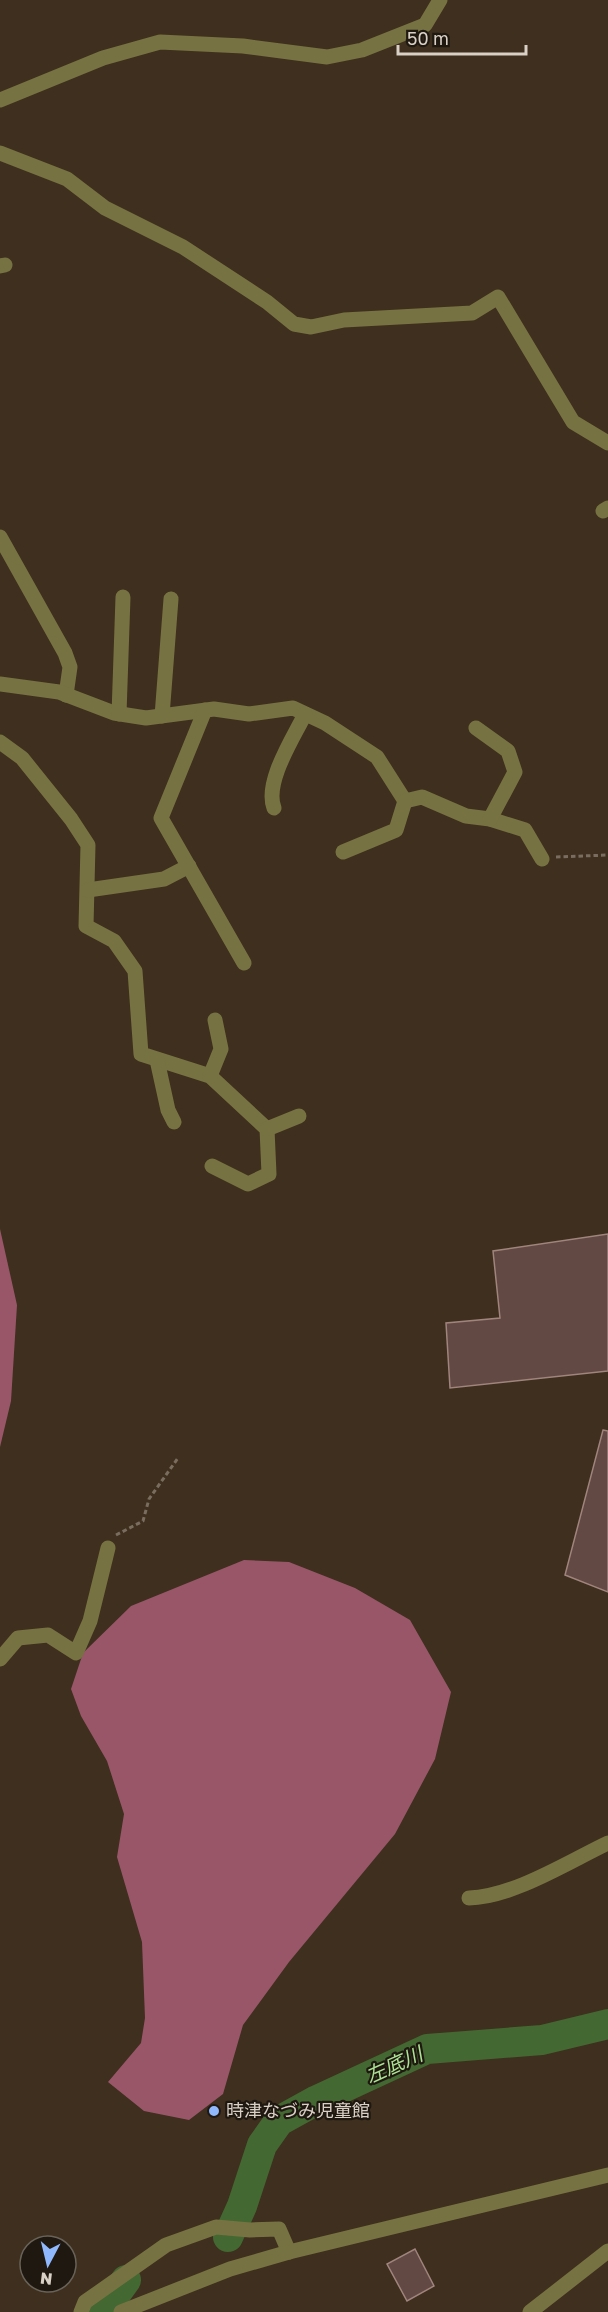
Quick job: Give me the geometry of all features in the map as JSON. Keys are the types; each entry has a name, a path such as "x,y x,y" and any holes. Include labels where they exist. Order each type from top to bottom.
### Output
{"street":[{"path":"0,100 103,58 160,42 243,46 327,57 362,50 425,25 440,0"},
{"path":"0,153 67,179 105,208 183,247 267,302 294,324 311,327 344,320 396,320 472,313 498,297 573,422 608,443"},
{"path":"1,541 65,653 70,667 66,694"},
{"path":"119,714 123,597"},
{"path":"162,716 171,599"},
{"path":"0,684 66,694 119,714 146,718 214,709 249,714 293,708 377,757 405,801 396,830 343,852"},
{"path":"205,710 161,818 244,963"},
{"path":"274,808 271,800 273,780 305,714"},
{"path":"476,728 508,751 515,772 490,819"},
{"path":"0,742 22,758 71,819 88,846 86,926 114,941 135,971 141,1054 210,1076 267,1129 269,1174 248,1184 212,1166"},
{"path":"405,801 422,797 466,816 490,819 525,830 542,859"},
{"path":"88,890 164,879 189,866"},
{"path":"210,1076 221,1049 215,1020"},
{"path":"157,1060 168,1110 174,1122"},
{"path":"267,1129 299,1116"},
{"path":"0,1659 18,1638 48,1635 76,1653 90,1621 108,1548"},
{"path":"469,1898 482,1898 518,1886 608,1843"},
{"path":"121,2312 230,2269 289,2252 608,2175"},
{"path":"81,2312 84,2302 166,2245 216,2227 250,2230 279,2229 289,2252"},
{"path":"530,2312 608,2251"}],"path":[{"path":"542,859 608,855"},
{"path":"108,1548 118,1532 143,1521 149,1499 178,1458"}],"shaded area":[{"path":"0,1229 17,1305 11,1401 0,1447"},
{"path":"244,1560 289,1562 355,1588 410,1620 451,1692 435,1759 395,1834 289,1962 243,2025 223,2094 189,2120 144,2111 108,2082 141,2043 145,2018 142,1942 117,1857 124,1814 107,1761 81,1716 71,1689 83,1653 131,1606"}],"building":[{"path":"608,1234 608,1371 450,1388 446,1323 500,1318 493,1251"},
{"path":"603,1430 608,1431 608,1592 565,1575"},
{"path":"415,2249 434,2286 407,2301 387,2264"}],"waterway":[{"name":"左底川","path":"228,2237 242,2206 262,2145 279,2121 317,2100 427,2049 542,2040 608,2024"},
{"name":"左底川","path":"103,2312 126,2280"}],"place":[{"name":"時津なづみ児童館","path":"214,2111"}]}
